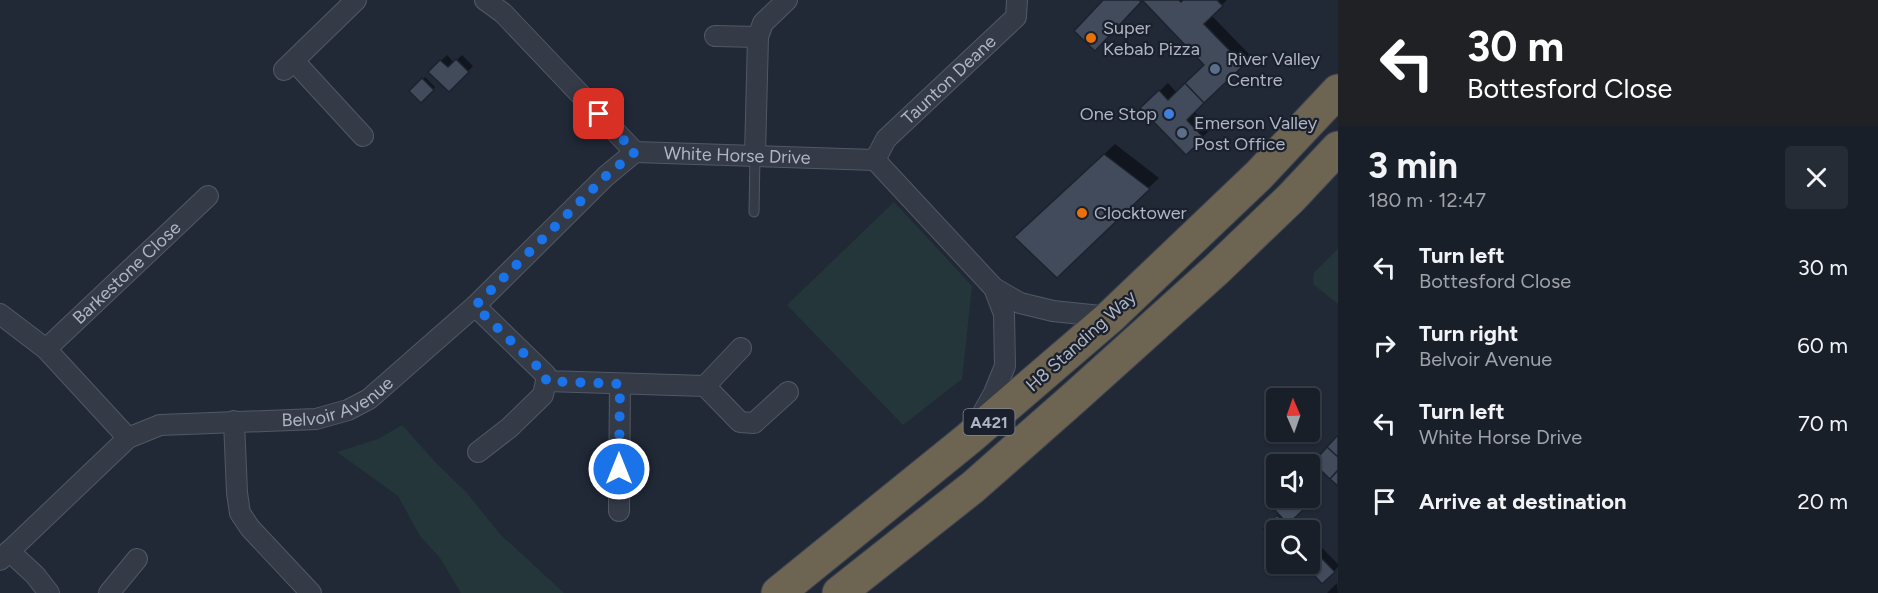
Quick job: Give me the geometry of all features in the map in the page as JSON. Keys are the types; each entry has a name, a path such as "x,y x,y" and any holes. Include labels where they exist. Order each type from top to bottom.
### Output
{"highway":[{"name":"H8 Standing Way","path":"778,593 968,440 1110,317 1259,175 1338,91"},
{"name":"H8 Standing Way","path":"839,593 973,487 1216,270 1291,198 1338,148"}],"street":[{"path":"356,0 289,66 363,136"},
{"path":"485,0 509,7 635,152"},
{"path":"755,155 758,37 763,23 787,0"},
{"name":"Taunton Deane","path":"875,160 886,139 1016,16 1017,0"},
{"path":"715,36 758,37"},
{"name":"White Horse Drive","path":"635,152 875,160"},
{"name":"Belvoir Avenue","path":"5,556 128,438 160,425 316,419 348,410 369,399 475,306 606,176 635,152"},
{"path":"875,160 994,288 1020,303 1053,312 1110,317"},
{"name":"Barkestone Close","path":"46,349 208,196"},
{"path":"968,440 994,393 1005,366 1004,314 994,288"},
{"path":"475,306 546,375 543,395 509,428 478,452"},
{"path":"0,314 46,349 128,438"},
{"path":"705,386 741,348"},
{"path":"546,381 705,386 740,422 754,423 788,392"},
{"path":"619,511 620,384"},
{"path":"234,421 240,513 250,528 310,593"},
{"path":"5,556 35,575 49,593"},
{"path":"109,593 137,559"}],"lane":[{"path":"754,212 755,155"}],"shaded area":[{"path":"894,202 972,286 962,379 903,425 787,305"},
{"path":"1338,249 1338,304 1313,284 1314,273"},
{"path":"402,425 467,493 499,533 564,593 461,593 440,558 420,536 398,496 337,452 378,439"}],"building":[{"path":"1103,0 1139,0 1141,2 1095,51 1074,31"},
{"path":"1142,0 1179,0 1181,2 1183,0 1217,0 1223,6 1204,24 1244,65 1204,103 1185,83 1204,65"},
{"path":"456,59 469,72 449,92 428,72 440,60 448,67"},
{"path":"422,78 434,90 421,103 409,91"},
{"name":"One Stop","path":"1185,83 1204,103 1187,120 1204,138 1186,155 1140,108 1159,90 1168,100"},
{"name":"Clocktower","path":"1104,154 1150,189 1057,278 1014,237"},
{"path":"1338,435 1338,457 1327,447"},
{"path":"1327,447 1338,457 1338,470 1330,479 1320,470 1320,455"},
{"path":"1338,470 1338,486 1330,479"},
{"path":"1273,508 1301,508 1303,510 1292,520 1284,520"},
{"path":"1277,515 1282,520 1272,520"},
{"path":"1320,556 1335,572 1322,584 1313,574 1320,574"}],"place":[{"name":"Super Kebab Pizza","path":"1091,38"},
{"name":"River Valley Centre","path":"1215,69"},
{"name":"One Stop","path":"1169,114"},
{"name":"Emerson Valley Post Office","path":"1182,133"},
{"name":"Clocktower","path":"1082,213"}],"route":[{"path":"599,114 635,152 606,176 475,306 546,375 546,381 620,384 619,469"}]}
